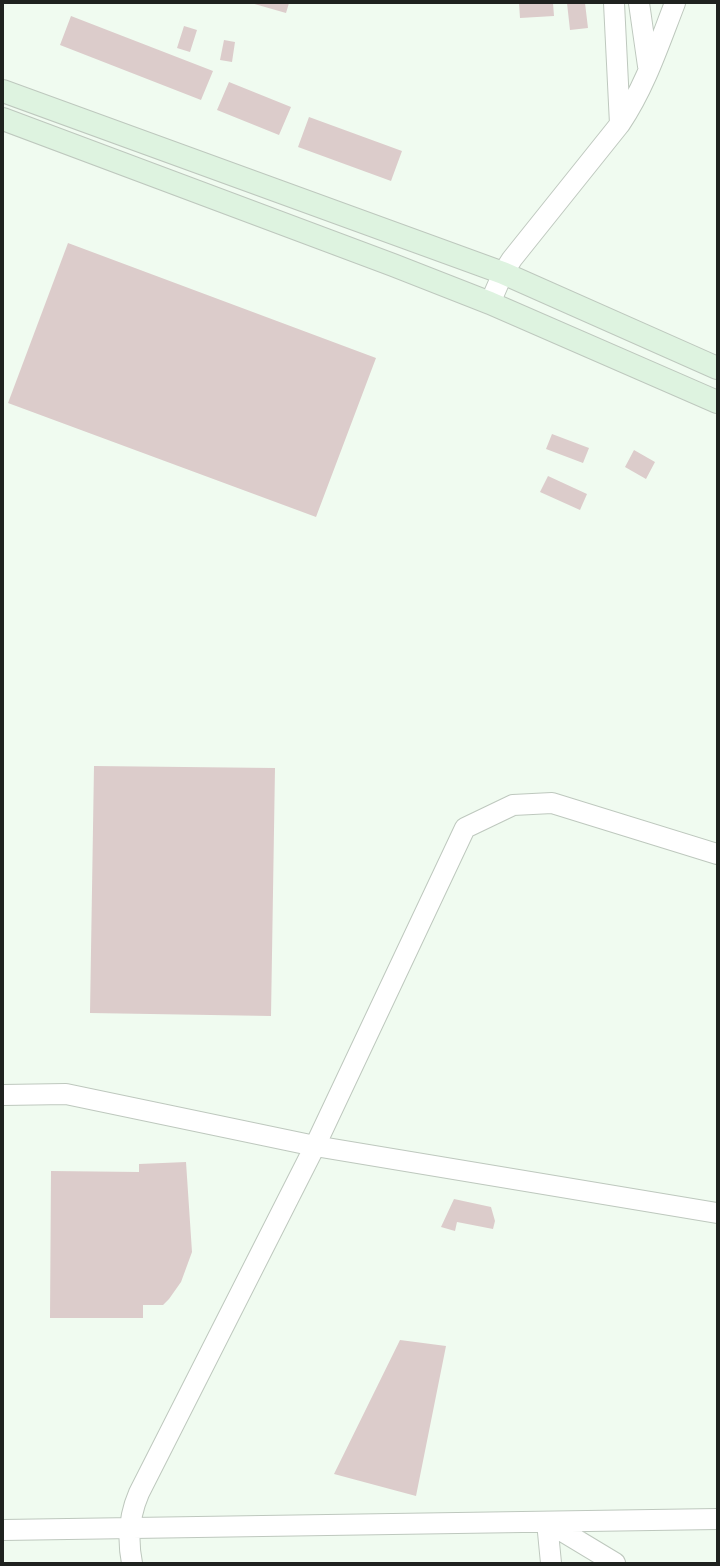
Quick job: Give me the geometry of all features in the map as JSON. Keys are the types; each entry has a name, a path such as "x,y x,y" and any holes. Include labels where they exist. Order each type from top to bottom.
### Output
{"main road":[{"path":"3,91 503,273 717,368"},
{"path":"3,119 386,262 490,304 717,402"}],"street":[{"path":"614,3 620,124"},
{"path":"639,3 648,69"},
{"path":"490,304 503,273 523,245 620,124 631,107 675,3"},
{"path":"132,1563 129,1529 134,1505 139,1493 315,1146 465,828 513,806 552,803 717,854"},
{"path":"3,1095 66,1094 315,1146 717,1213"},
{"path":"3,1530 717,1519"},
{"path":"547,1522 551,1563"},
{"path":"547,1522 615,1563"}],"building":[{"path":"251,3 289,3 286,13"},
{"path":"519,3 553,3 554,16 520,18"},
{"path":"567,3 585,3 588,28 570,30"},
{"path":"71,16 213,71 201,100 60,45"},
{"path":"184,26 197,30 190,52 177,48"},
{"path":"224,40 235,42 232,62 220,60"},
{"path":"229,82 291,107 279,135 217,110"},
{"path":"309,117 402,151 391,181 298,147"},
{"path":"68,243 376,358 316,517 8,403"},
{"path":"552,434 589,448 583,463 546,449"},
{"path":"634,450 655,462 646,479 625,467"},
{"path":"548,476 587,494 580,510 540,492"},
{"path":"94,766 275,768 271,1016 90,1013"},
{"path":"186,1162 192,1252 181,1282 169,1299 163,1305 143,1305 143,1318 50,1318 51,1171 139,1172 139,1164"},
{"path":"454,1199 491,1207 495,1221 493,1229 457,1222 455,1231 441,1227"},
{"path":"400,1340 446,1346 416,1496 334,1474"}]}
